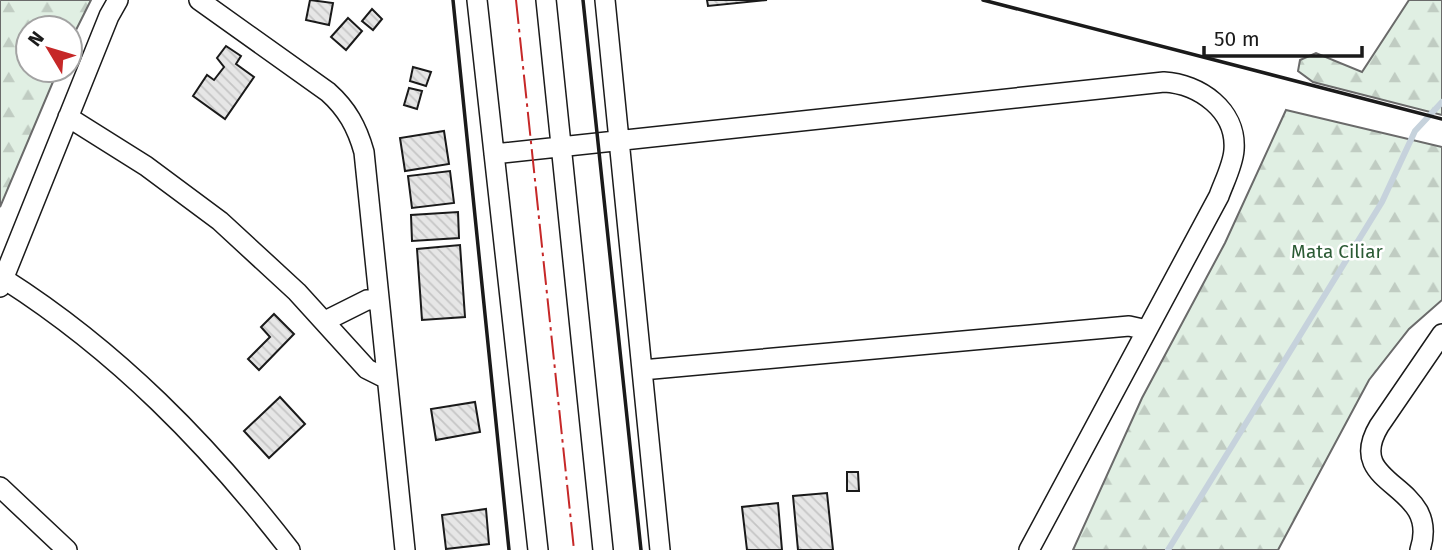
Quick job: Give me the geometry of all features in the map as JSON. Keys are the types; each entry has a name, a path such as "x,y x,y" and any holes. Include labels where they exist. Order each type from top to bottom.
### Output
{"street":[{"path":"118,0 109,16 2,283 105,352 164,405 213,456 290,550"},
{"path":"200,0 328,92 353,121 364,152 405,550"},
{"path":"477,0 538,550"},
{"path":"546,0 603,550"},
{"path":"605,0 660,550"},
{"path":"494,154 1164,82 1191,86 1213,101 1222,111 1231,131 1234,151 1219,197 1028,550"},
{"path":"68,117 146,166 202,207 260,255 325,321 367,369 387,379"},
{"path":"325,321 368,300 379,299"},
{"path":"642,370 1129,326 1147,330"},
{"path":"1420,550 1432,527 1431,513 1423,502 1382,470 1374,458 1373,441 1379,426 1442,334"},
{"path":"0,487 67,550"}],"green space":[{"path":"0,0 91,0 84,14 14,14 14,84 52,84 0,207"},
{"path":"1409,0 1442,0 1442,115 1313,82 1298,71 1300,60 1316,53 1362,72"},
{"name":"Mata Ciliar","path":"1286,110 1442,147 1442,300 1409,329 1369,380 1278,550 1073,550 1142,398 1225,243"}],"building":[{"path":"310,0 333,3 329,25 306,20"},
{"path":"707,0 767,0 708,6"},
{"path":"372,9 382,19 373,30 362,21"},
{"path":"348,18 362,31 346,50 331,37"},
{"path":"226,46 241,56 236,64 254,77 225,119 193,96 207,75 214,80 224,67 217,58"},
{"path":"413,67 431,72 426,86 410,81"},
{"path":"409,88 422,91 417,109 404,105"},
{"path":"444,131 449,164 405,171 400,138"},
{"path":"450,171 454,203 412,208 408,176"},
{"path":"458,212 459,238 412,241 411,215"},
{"path":"460,245 465,317 422,320 417,249"},
{"path":"274,314 294,334 259,370 248,359 270,337 261,327"},
{"path":"280,397 305,424 269,458 244,431"},
{"path":"475,402 480,432 436,440 431,409"},
{"path":"847,472 858,472 859,491 847,491"},
{"path":"827,493 833,550 798,550 793,496"},
{"path":"778,503 782,550 747,550 742,507"},
{"path":"486,509 489,544 446,549 442,515"}],"waterway":[{"path":"1168,550 1382,202 1415,131 1442,102"}],"wall":[{"path":"453,0 509,550"},
{"path":"583,0 641,550"},
{"path":"983,0 1442,119"}],"power":[{"path":"516,0 574,550"}]}
